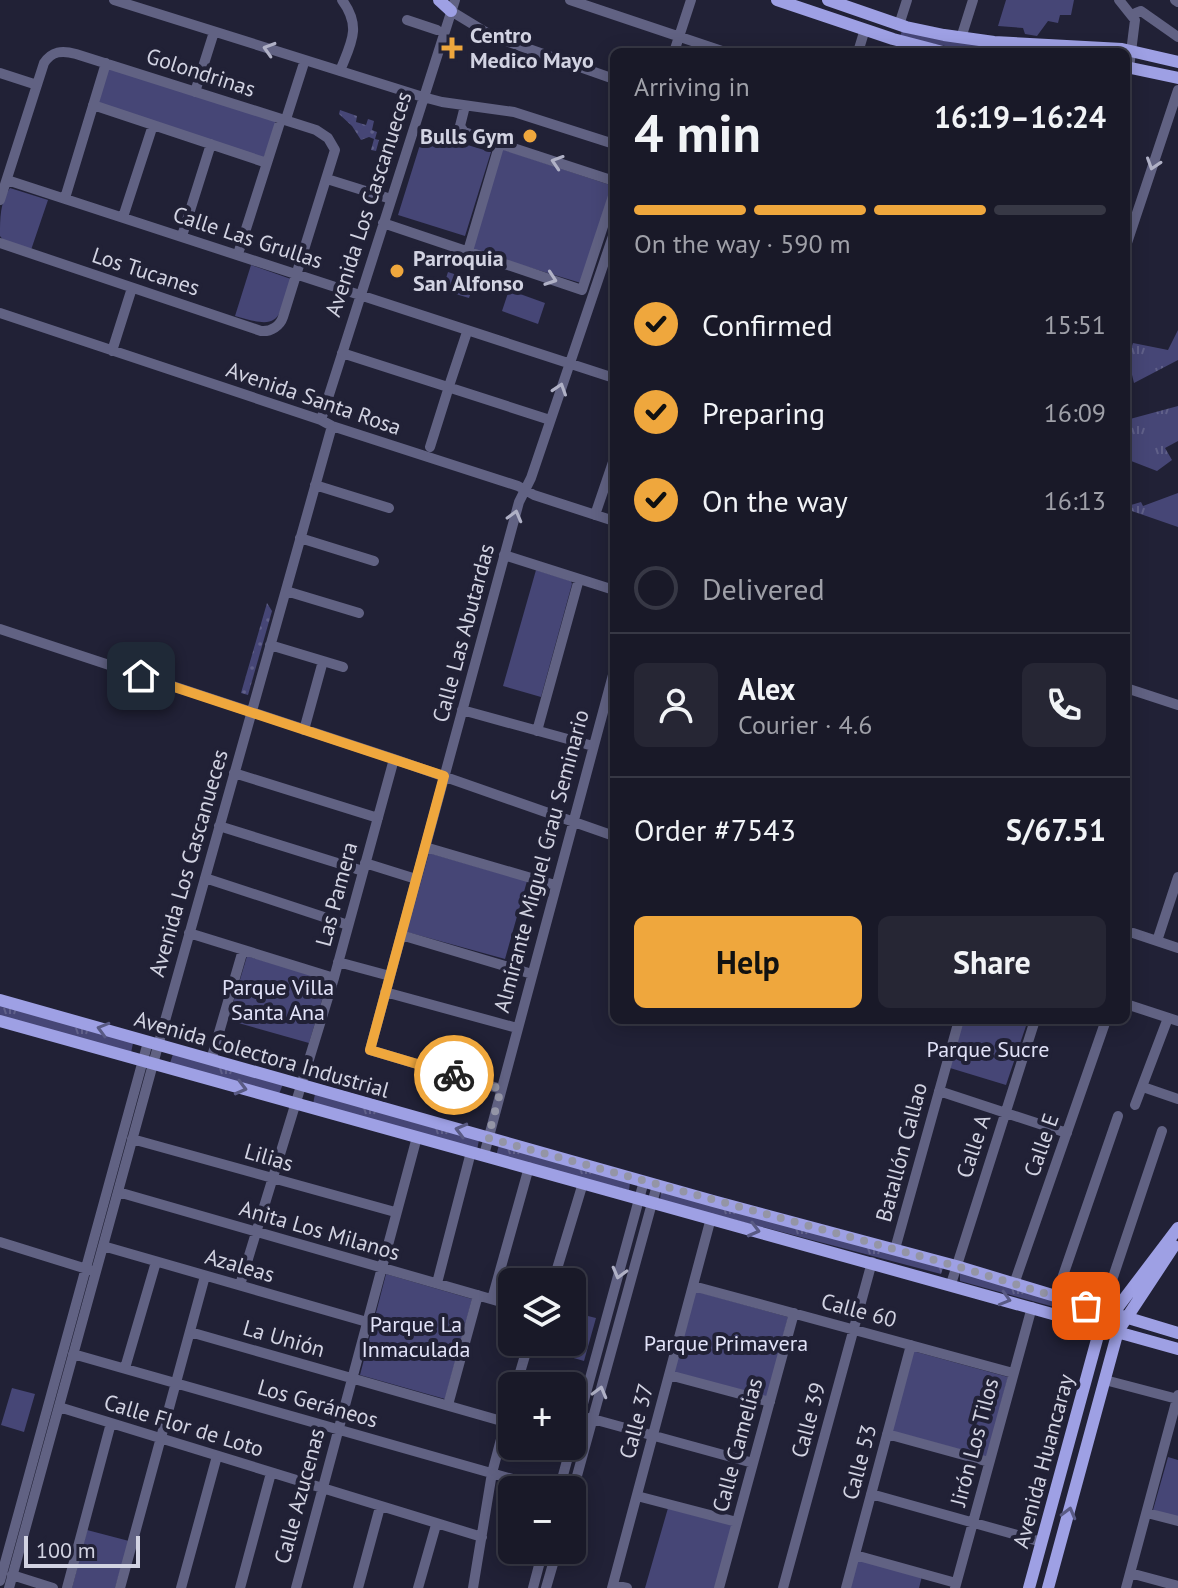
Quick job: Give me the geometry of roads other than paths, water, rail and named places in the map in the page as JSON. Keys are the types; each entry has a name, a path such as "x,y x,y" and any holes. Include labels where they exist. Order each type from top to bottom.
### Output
{"main road":[{"path":"439,0 453,6"},
{"path":"777,0 929,48"},
{"path":"828,0 899,25 961,38 1104,48"},
{"path":"1132,50 1178,62"},
{"path":"1130,68 1178,78"},
{"name":"Avenida Colectora Industrial","path":"0,1000 956,1266 1178,1333"},
{"name":"Avenida Colectora Industrial","path":"0,1021 1178,1349"},
{"name":"Avenida Huancaray","path":"1048,1588 1118,1331 1114,1314 1178,1228"},
{"name":"Avenida Huancaray","path":"1029,1588 1102,1326 1178,1240"}],"street":[{"path":"114,0 423,97 514,112 610,143"},
{"path":"340,71 354,24 342,0"},
{"path":"570,0 713,48"},
{"path":"675,48 691,0"},
{"path":"899,25 907,0"},
{"path":"961,38 973,0"},
{"path":"1119,0 1135,20 1130,59"},
{"path":"453,6 492,36 610,78"},
{"name":"Avenida Los Cascanueces","path":"321,420 453,6"},
{"path":"1136,13 1141,11 1178,37"},
{"path":"407,20 437,30"},
{"path":"859,48 865,29"},
{"path":"195,92 214,32"},
{"name":"Golondrinas","path":"37,85 44,63 59,52 106,63 284,118 328,138 335,150 327,179"},
{"path":"65,198 106,63"},
{"path":"238,254 303,66"},
{"path":"0,73 37,85 0,200"},
{"path":"1130,234 1178,90"},
{"path":"93,105 267,163"},
{"path":"465,106 460,129 610,180"},
{"path":"123,217 153,125"},
{"path":"468,251 500,143"},
{"path":"182,236 211,144"},
{"path":"297,273 327,179 391,199"},
{"name":"Calle Las Grullas","path":"7,180 610,377"},
{"path":"383,223 582,290 610,205"},
{"name":"Los Tucanes","path":"0,243 261,331 279,324 297,273"},
{"name":"Calle Las Abutardas","path":"501,1089 370,1050 504,555 610,245"},
{"path":"112,351 132,288"},
{"name":"Avenida Santa Rosa","path":"0,313 610,520"},
{"path":"430,447 466,335"},
{"path":"342,353 550,420"},
{"name":"Avenida Los Cascanueces","path":"0,1581 153,1044 205,878 332,426"},
{"path":"595,515 610,471"},
{"path":"315,485 389,508"},
{"path":"300,538 374,561"},
{"path":"504,555 610,589"},
{"path":"537,731 579,579"},
{"path":"286,591 359,613"},
{"path":"0,629 394,759 610,835"},
{"path":"270,645 343,667"},
{"path":"304,730 323,661"},
{"name":"Almirante Miguel Grau Seminario","path":"437,1283 477,1153 488,1138 610,685"},
{"path":"1130,689 1178,705"},
{"path":"462,710 593,746"},
{"name":"Las Pamera","path":"240,1285 334,978 394,759"},
{"path":"234,773 378,818"},
{"path":"219,826 416,879"},
{"path":"425,847 555,885"},
{"path":"1157,941 1178,877"},
{"path":"205,878 348,925"},
{"path":"189,933 334,978"},
{"path":"1133,933 1178,948"},
{"path":"401,935 532,974"},
{"path":"211,1060 243,950"},
{"path":"338,962 390,976"},
{"path":"385,992 517,1028"},
{"path":"1130,1005 1173,1020 1135,1105"},
{"name":"Batallón Callao","path":"895,1249 958,1024"},
{"name":"Calle A","path":"951,1284 1034,1024"},
{"name":"Calle E","path":"1014,1284 1105,1024"},
{"name":"Avenida Los Cascanueces","path":"9,1588 73,1354 91,1270 103,1246 118,1192 148,1062"},
{"path":"1143,1087 1178,1099"},
{"path":"939,1091 1067,1133"},
{"path":"1056,1296 1118,1116"},
{"path":"1114,1314 1162,1131"},
{"name":"Calle Azucenas","path":"296,1588 417,1137"},
{"name":"Lilias","path":"132,1139 395,1212"},
{"path":"492,1299 529,1167"},
{"path":"557,1268 583,1183"},
{"path":"577,1476 650,1183"},
{"name":"Anita Los Milanos","path":"118,1192 498,1301"},
{"path":"586,1396 646,1200"},
{"name":"Calle 37","path":"612,1586 711,1218"},
{"path":"0,1242 91,1270"},
{"name":"Azaleas","path":"103,1246 367,1322"},
{"path":"125,1368 156,1262"},
{"name":"Calle 39","path":"783,1588 872,1262"},
{"path":"120,1588 205,1276"},
{"name":"Calle 60","path":"693,1286 1013,1373"},
{"path":"448,1405 478,1295"},
{"name":"Jirón Los Tilos","path":"955,1586 1032,1307"},
{"name":"Calle Camelias","path":"719,1588 794,1313"},
{"name":"La Unión","path":"190,1332 498,1420"},
{"name":"Calle 53","path":"846,1588 911,1345"},
{"name":"Los Geráneos","path":"73,1354 502,1476"},
{"path":"669,1375 770,1402"},
{"path":"1105,1380 1178,1397 1126,1588"},
{"name":"Calle Flor de Loto","path":"59,1407 482,1537"},
{"path":"586,1417 753,1463"},
{"path":"67,1588 111,1423"},
{"path":"887,1434 989,1462"},
{"path":"473,1588 498,1449"},
{"path":"181,1588 217,1456"},
{"path":"240,1588 271,1473"},
{"path":"871,1494 1042,1542"},
{"path":"637,1496 737,1522"},
{"path":"358,1588 380,1507"},
{"path":"1147,1513 1178,1521"},
{"path":"418,1588 436,1525"},
{"path":"855,1555 955,1586"},
{"path":"533,1588 539,1564"},
{"path":"546,1588 553,1564"},
{"path":"1130,1573 1178,1586"},
{"path":"12,1575 53,1588"},
{"path":"612,1586 627,1588"}],"place":[{"name":"Centro Medico Mayo","path":"452,48"},
{"name":"Bulls Gym","path":"530,136"},
{"name":"Parroquia San Alfonso","path":"397,271"}],"park label":[{"name":"Parque Villa Santa Ana","path":"278,1000"},
{"name":"Parque Sucre","path":"988,1049"},
{"name":"Parque La Inmaculada","path":"416,1336"},
{"name":"Parque Primavera","path":"726,1343"}]}
